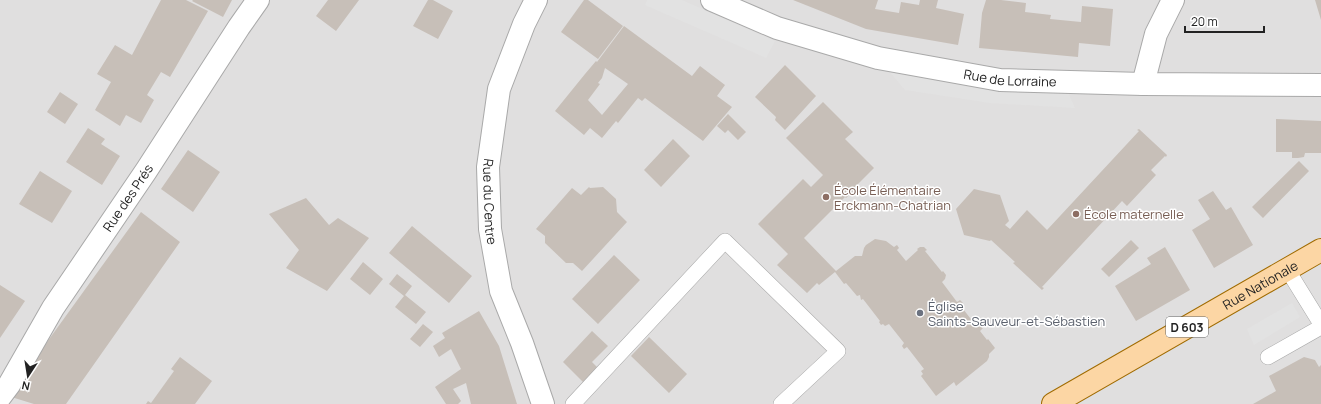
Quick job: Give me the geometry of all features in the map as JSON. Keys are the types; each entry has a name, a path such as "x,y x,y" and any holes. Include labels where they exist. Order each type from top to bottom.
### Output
{"main road":[{"name":"Rue Nationale","path":"1053,404 1321,250"}],"street":[{"name":"Rue des Prés","path":"0,397 9,385 54,308 146,171 239,26 258,0"},
{"name":"Rue du Centre","path":"536,0 524,24 499,89 488,167 490,229 501,291 522,343 543,404"},
{"name":"Rue de Lorraine","path":"712,0 777,28 878,58 1000,80 1143,84 1321,85"},
{"path":"1143,84 1156,34 1167,2"}],"lane":[{"path":"573,404 725,241 838,351 781,404"},
{"path":"1268,357 1321,325 1287,269"}],"shaded area":[{"path":"0,0 1321,0 1321,404 0,404"},
{"path":"647,0 682,0 775,41 766,58 645,5"},
{"path":"883,64 1067,90 1075,108 990,103 905,90"},
{"path":"1292,303 1300,317 1254,345 1247,329"}],"building":[{"path":"161,0 186,0 208,11 170,77 161,72 147,95 154,100 141,123 126,115 120,126 95,110 111,82 97,74 115,45 132,55"},
{"path":"232,0 223,17 192,1"},
{"path":"328,0 359,0 336,31 316,16"},
{"path":"428,0 433,0 453,11 438,39 413,26"},
{"path":"584,0 588,0 623,26 598,59 561,32"},
{"path":"793,0 878,0 875,9 899,13 901,2 919,5 920,0 938,0 936,8 964,14 958,45 866,29"},
{"path":"986,0 1026,3 1025,12 1051,15 1050,19 1081,22 1082,6 1113,9 1110,46 1079,43 1078,57 979,48 982,13"},
{"path":"1315,0 1321,0 1321,20"},
{"path":"624,26 692,76 700,66 725,85 717,96 732,107 703,141 645,98 642,101 638,98 618,123 616,121 602,138 590,128 584,135 555,111 596,61 597,62","holes":["605,68 628,84 602,115 588,100 600,84 598,83 602,78"]},
{"path":"785,65 816,96 785,130 775,120 776,117 755,97"},
{"path":"60,92 78,104 65,124 47,112"},
{"path":"823,102 853,132 845,139 874,168 846,198 845,197 804,238 836,271 855,256 862,256 866,245 875,239 886,241 894,247 897,245 899,248 897,250 906,261 918,250 917,249 924,247 927,250 925,251 946,275 942,282 957,302 960,300 963,303 960,305 977,327 979,325 983,328 980,331 995,348 989,354 987,361 956,386 954,382 936,396 921,376 923,374 921,371 924,369 907,347 904,349 902,346 904,343 889,324 885,326 883,324 881,325 879,322 880,321 863,299 861,300 860,295 857,296 846,283 844,284 835,272 819,285 817,283 807,293 777,265 788,254 758,224 803,179 811,187 823,175 786,138"},
{"path":"728,114 746,132 738,140 728,130 725,133 717,126"},
{"path":"1276,119 1321,121 1321,153 1305,153 1304,157 1292,158 1292,152 1276,152"},
{"path":"88,128 105,139 101,144 120,156 102,185 66,162"},
{"path":"1139,129 1167,155 1151,170 1156,175 1127,206 1122,201 1042,287 1044,288 1042,290 991,240 964,235 956,209 974,189 1000,195 1009,221 1005,225 1010,229 1027,210 1047,230 1139,131 1137,130"},
{"path":"673,139 690,156 661,187 644,170"},
{"path":"188,150 220,172 193,212 161,189"},
{"path":"1299,161 1309,171 1263,218 1252,207"},
{"path":"40,171 72,191 52,223 19,204"},
{"path":"589,187 603,187 616,199 617,212 627,222 582,271 573,263 566,263 545,243 545,236 536,229 572,188 581,195"},
{"path":"1213,191 1226,210 1231,207 1253,245 1214,268 1192,230 1210,219 1198,200"},
{"path":"306,198 329,225 338,218 369,238 327,291 286,268 299,250 269,214"},
{"path":"141,212 180,242 66,404 34,404 8,396"},
{"path":"412,226 472,276 449,303 389,253"},
{"path":"1131,240 1139,248 1109,277 1101,269"},
{"path":"1165,247 1190,290 1136,321 1115,286 1151,264 1147,258"},
{"path":"614,255 640,280 598,324 572,299"},
{"path":"363,262 383,279 370,295 350,279"},
{"path":"397,274 412,286 405,295 426,312 416,324 395,307 404,296 389,284"},
{"path":"0,285 25,301 0,338"},
{"path":"479,311 499,346 517,404 471,404 466,383 453,389 461,401 458,404 446,404 435,387 461,369 451,349 439,357 433,346 445,338 442,333"},
{"path":"423,324 433,332 420,347 410,339"},
{"path":"592,331 608,346 592,362 599,369 585,384 563,362"},
{"path":"649,337 687,374 669,393 631,356"},
{"path":"180,357 212,381 195,404 146,404 148,401 151,403 174,371 171,369"},
{"path":"1304,357 1315,360 1319,367 1321,365 1321,404 1253,404 1276,391 1269,376"}],"place":[{"name":"École Élémentaire Erckmann-Chatrian","path":"826,197"},
{"name":"École maternelle","path":"1076,214"},
{"name":"Église Saints-Sauveur-et-Sébastien","path":"920,313"}]}
